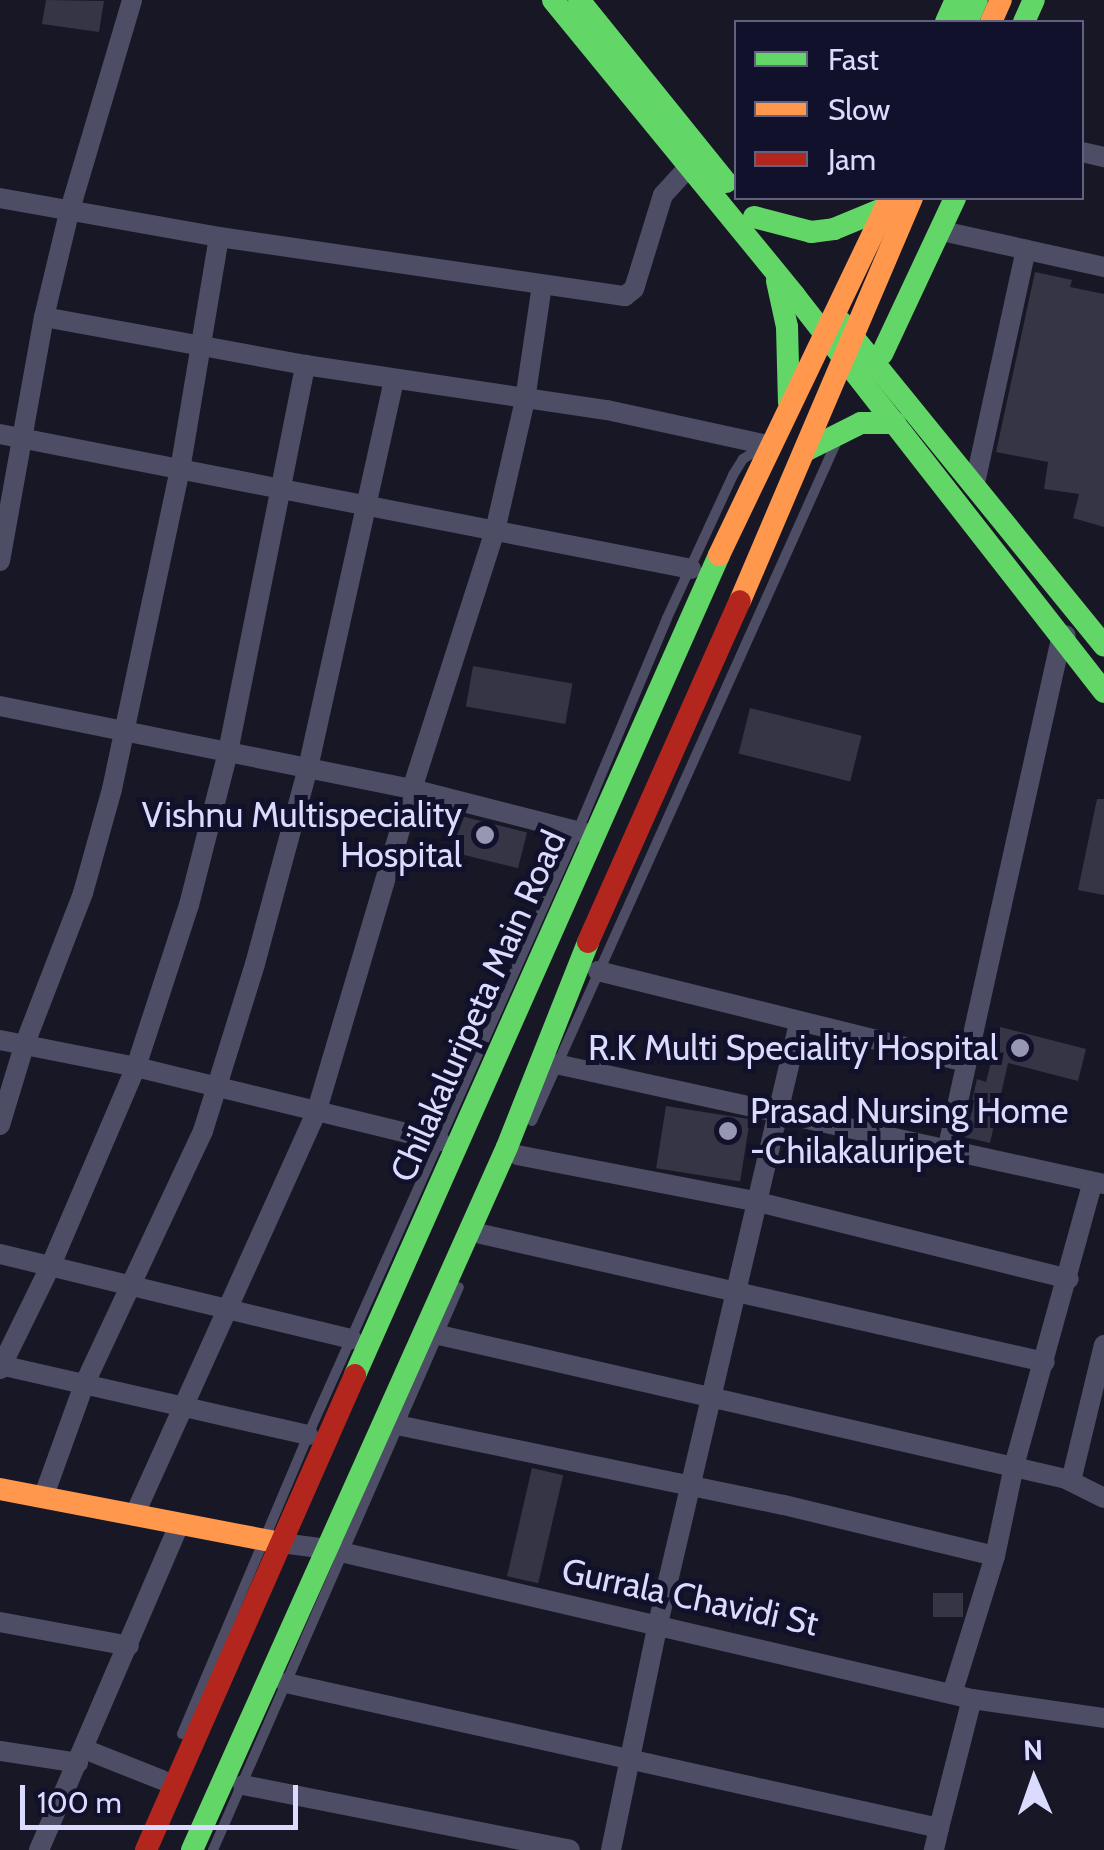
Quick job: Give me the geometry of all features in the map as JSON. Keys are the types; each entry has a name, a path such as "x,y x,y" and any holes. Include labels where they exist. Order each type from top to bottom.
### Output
{"main road":[{"path":"552,0 695,159 734,193"},
{"path":"579,0 773,269 830,326 852,333 884,365 1104,646"},
{"path":"741,200 830,326 842,358 1104,692"},
{"path":"192,1850 335,1550 507,1147 579,962 808,450 852,333 911,200"},
{"path":"884,365 954,200"},
{"path":"754,217 811,232 838,228 881,201"},
{"name":"Chilakaluripeta Main Road","path":"146,1850 272,1541 585,832 769,443 830,326 881,201"},
{"path":"884,365 880,318 888,251"},
{"path":"773,269 787,327 789,404"},
{"path":"808,450 861,423 894,424"},
{"path":"0,1489 272,1541"}],"street":[{"path":"0,561 44,318 69,214 132,0"},
{"path":"0,198 69,214 219,237 631,294 663,195 695,159"},
{"path":"942,231 1104,267"},
{"path":"0,1125 24,1046 83,893 126,731 180,470 219,237"},
{"path":"975,483 1026,250"},
{"path":"134,1516 317,1110 412,789 495,532 524,400 542,284"},
{"path":"44,318 202,343 305,365 607,410 769,443"},
{"path":"305,365 228,752 189,905 136,1067 52,1266 0,1366 308,1435"},
{"path":"44,1498 84,1385 203,1131 256,964 308,768 394,379"},
{"path":"0,434 691,569"},
{"path":"947,1152 1061,638 1084,622"},
{"path":"0,706 412,789 585,832"},
{"path":"598,971 966,1062"},
{"path":"612,1850 657,1628 694,1486 799,1023"},
{"path":"0,1040 136,1067 440,1142"},
{"path":"556,1064 1098,1184 1014,1466 962,1696 934,1850"},
{"path":"517,1155 758,1202 1069,1278"},
{"path":"481,1234 1045,1362"},
{"path":"0,1254 352,1339"},
{"path":"439,1335 1014,1466 1071,1481 1104,1498"},
{"path":"1071,1481 1104,1345"},
{"path":"397,1425 694,1486 995,1556"},
{"path":"39,1850 178,1525"},
{"name":"Gurrala Chavidi St","path":"272,1541 335,1550 962,1696 1104,1718"},
{"path":"0,1622 129,1646"},
{"path":"286,1683 939,1828"},
{"path":"0,1751 81,1756 162,1780"},
{"path":"243,1785 557,1849"}],"lane":[{"path":"213,1850 286,1683 335,1550 439,1335 840,431"},
{"path":"132,1850 272,1541 308,1435 585,832 733,475 743,460 769,443"}],"building":[{"path":"46,0 104,1 99,32 42,24"},
{"path":"1035,272 1072,280 1070,287 1104,294 1104,527 1073,518 1079,494 1044,489 1048,462 996,452"},
{"path":"473,666 572,684 565,724 466,706"},
{"path":"750,708 862,736 850,781 739,754"},
{"path":"1097,799 1104,799 1104,895 1078,890"},
{"path":"461,816 527,832 518,868 452,852"},
{"path":"1000,1027 1086,1049 1078,1081 1008,1063 990,1143 964,1137 977,1079 986,1082"},
{"path":"666,1106 750,1119 740,1182 656,1168"},
{"path":"532,1468 563,1475 538,1583 507,1576"},
{"path":"933,1593 963,1593 963,1617 933,1617"}],"traffic: fast":[{"path":"553,0 795,296 1104,692"},
{"path":"579,0 726,182"},
{"path":"947,20 956,0"},
{"path":"968,20 977,0"},
{"path":"1025,20 1034,0"},
{"path":"882,354 954,200"},
{"path":"754,217 811,232 834,229 885,208"},
{"path":"777,281 787,327 789,402"},
{"path":"841,322 1104,646"},
{"path":"807,450 861,423 895,423"},
{"path":"355,1375 719,555"},
{"path":"192,1850 507,1147 588,942"}],"traffic: slow":[{"path":"992,20 1001,0"},
{"path":"719,555 889,200"},
{"path":"740,601 911,200"},
{"path":"0,1489 281,1543"}],"traffic: jam":[{"path":"588,942 740,601"},
{"path":"146,1850 355,1375"}],"place":[{"name":"Vishnu Multispeciality Hospital","path":"485,835"},
{"name":"R.K Multi Speciality Hospital","path":"1020,1048"},
{"name":"Prasad Nursing Home -Chilakaluripet","path":"728,1131"}]}
